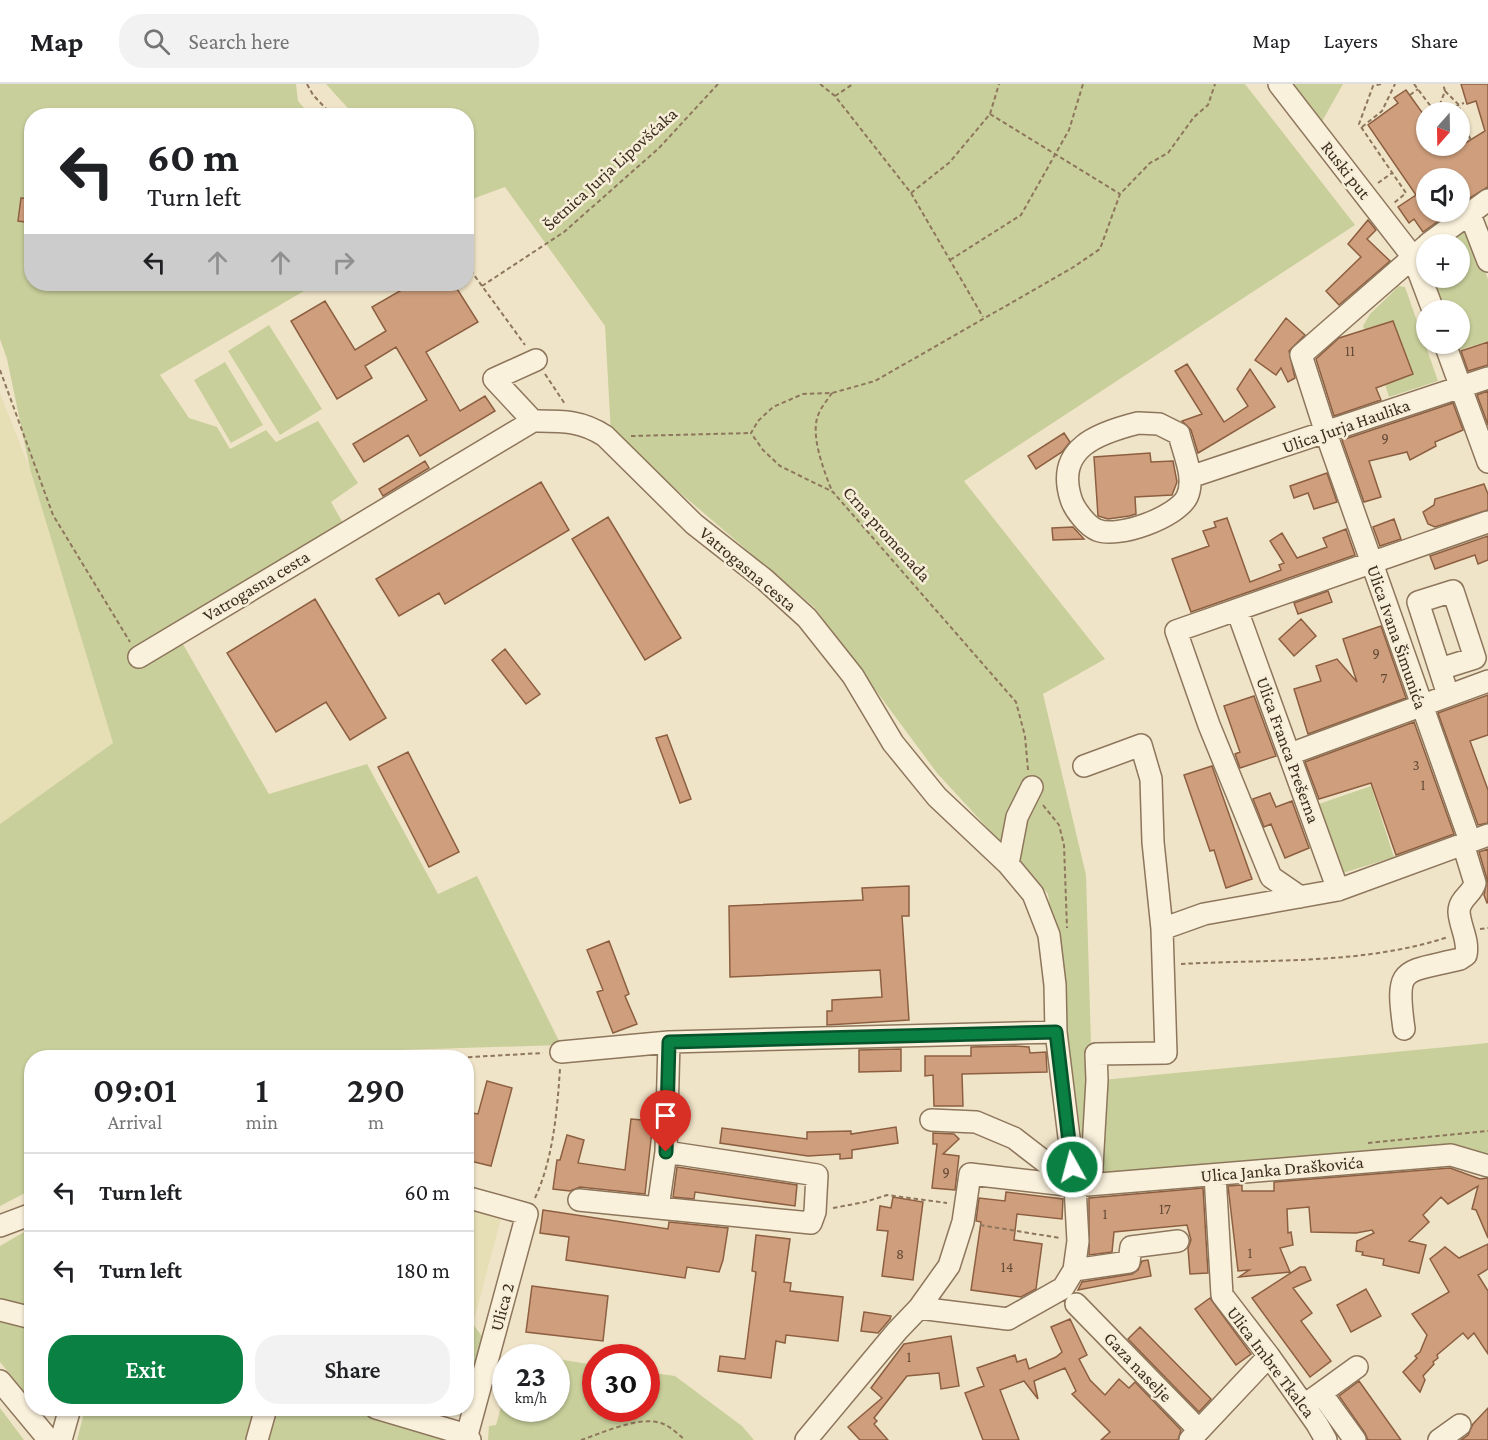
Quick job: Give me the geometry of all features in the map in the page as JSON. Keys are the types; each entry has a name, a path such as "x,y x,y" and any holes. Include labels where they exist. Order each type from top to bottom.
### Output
{"street":[{"name":"Ruski put","path":"1279,84 1380,214 1416,243"},
{"path":"1470,211 1488,200"},
{"path":"1470,215 1488,261"},
{"path":"1442,234 1457,222"},
{"name":"Ulica Ivana Šimunića","path":"1416,255 1301,355 1420,705 1474,840 1475,883 1473,890 1461,901 1459,911 1464,932"},
{"path":"1449,354 1488,462"},
{"path":"533,421 494,380 536,360"},
{"name":"Ulica Jurja Haulika","path":"1196,475 1488,378"},
{"name":"Vatrogasna cesta","path":"139,657 533,421 576,421 590,426 605,436 694,524 764,579 807,618 853,676 893,743 937,797 1008,864 1033,894 1049,935 1055,985 1056,1032 1083,1185"},
{"path":"1138,423 1159,424 1179,434 1196,475 1187,497 1173,510 1137,529 1104,532 1094,529 1073,505 1068,490 1070,461 1081,447 1099,434 1138,423"},
{"path":"1300,897 1271,877 1209,725 1176,631 1488,522"},
{"name":"Ulica Franca Prešerna","path":"1237,610 1338,890"},
{"path":"1440,669 1448,695"},
{"path":"1290,754 1488,681"},
{"path":"919,1308 1008,1319 1063,1288 1074,1270 1097,1080 1096,1054 1166,1053 1151,779 1141,745 1084,766"},
{"path":"1008,864 1017,817 1032,787"},
{"path":"1161,929 1203,914 1338,890 1474,840"},
{"path":"1404,1029 1400,984 1406,975 1414,970 1460,960 1466,955 1464,932"},
{"path":"561,1052 669,1042 1056,1032"},
{"path":"658,1208 666,1152 669,1042"},
{"path":"931,1120 976,1122 1014,1138 1083,1185"},
{"path":"579,1200 811,1223 815,1212 817,1175 666,1152"},
{"name":"Ulica Janka Draškovića","path":"964,1214 968,1177 974,1173 1083,1185 1451,1155 1488,1166"},
{"name":"Ulica Imbre Tkalca","path":"1215,1175 1222,1295 1269,1356 1312,1399 1326,1440"},
{"path":"474,1199 527,1214"},
{"name":"Ulica 2","path":"469,1437 527,1214"},
{"path":"808,1439 897,1330 919,1308 949,1266 964,1214"},
{"path":"0,1226 24,1217"},
{"path":"1074,1270 1129,1262 1131,1247 1178,1241"},
{"name":"Gaza naselje","path":"1076,1304 1195,1435 1269,1356"},
{"path":"0,1310 24,1316"},
{"path":"1354,1440 1312,1399 1357,1367"},
{"path":"0,1381 24,1410"},
{"path":"29,1416 49,1440"},
{"path":"61,1440 68,1416"},
{"path":"257,1440 264,1416"},
{"path":"402,1416 469,1437"},
{"path":"1439,1440 1460,1425"}],"path":[{"path":"308,84 313,95 325,108"},
{"name":"Šetnica Jurja Lipovšćaka","path":"482,286 564,231 659,148 718,84"},
{"path":"820,84 835,96 911,193 983,316"},
{"path":"835,96 853,84"},
{"path":"911,193 950,162 990,114 999,84"},
{"path":"950,260 1021,215 1069,130 1083,84"},
{"path":"605,436 751,434 758,421 772,407 803,394 832,393 875,381 983,316 1072,268 1100,249 1120,194 1150,163 1168,153 1194,117 1208,105 1215,84"},
{"path":"1380,214 1406,193 1359,124 1373,86 1381,84"},
{"path":"1362,128 1382,111 1395,84"},
{"path":"1414,84 1429,102"},
{"path":"1443,84 1445,91 1456,102"},
{"path":"1410,95 1418,89"},
{"path":"1441,102 1445,91"},
{"path":"990,114 1120,194"},
{"path":"474,275 536,360 576,421"},
{"path":"0,370 53,515 139,657"},
{"path":"832,393 818,415 817,438 821,464 833,492"},
{"name":"Crna promenada","path":"751,434 763,450 780,466 833,492 1016,702 1025,736 1032,787 1046,810 1059,825 1065,844 1067,932"},
{"path":"1163,966 1377,955 1412,949 1464,932 1488,928"},
{"path":"474,1057 561,1052 558,1101 545,1176 527,1214"},
{"path":"1482,1131 1488,1134"},
{"path":"815,1212 865,1202 887,1194 1078,1241"},
{"path":"580,1440 650,1422 669,1427 685,1440"}],"shaded area":[{"path":"0,393 30,469 113,743 0,824"},
{"path":"474,1203 503,1211 474,1320"}],"green space":[{"path":"0,84 296,84 298,101 304,108 24,108 24,291 304,291 160,375 189,418 217,427 230,449 266,430 276,442 318,421 358,483 331,502 343,523 180,639 269,794 367,764 438,894 477,876 561,1045 398,1050 24,1050 24,1194 0,1206 0,824 113,743 30,469 7,359 0,339"},
{"path":"326,84 1245,84 1355,225 964,481 1105,659 1043,694 1086,875 1092,1078 1102,1080 1488,1043 1488,1156 1087,1177 1048,894 937,773 814,607 611,434 605,326 505,187 474,198 474,108 348,108"},
{"path":"1287,84 1343,84 1320,125"},
{"path":"1463,226 1469,229 1488,279 1488,341 1470,347 1470,300 1435,300 1431,288 1470,288 1470,234 1453,234"},
{"path":"1399,286 1405,287 1416,318 1416,354 1429,354 1438,381 1389,397 1385,384 1412,374 1365,332 1363,326 1370,314"},
{"path":"269,325 322,409 280,435 228,351"},
{"path":"225,362 263,425 231,443 194,380"},
{"path":"1371,786 1394,857 1343,873 1316,805"},
{"path":"24,1232 24,1306 0,1299 0,1246"},
{"path":"0,1320 24,1326 24,1391 0,1362"},
{"path":"474,1325 484,1339 474,1378"},
{"path":"570,1361 582,1363 582,1422 660,1422 660,1374 675,1376 742,1426 754,1440 488,1440 489,1426 496,1425 497,1422 570,1422"},
{"path":"0,1408 24,1440 0,1440"},
{"path":"83,1416 260,1416 253,1440 77,1440"},
{"path":"268,1416 386,1416 456,1440 261,1440"}],"building":[{"path":"1461,84 1488,84 1488,187 1470,198 1470,168 1416,168 1416,195 1368,125 1398,103 1394,98 1406,90 1416,104 1416,156 1470,156 1470,140 1485,131 1476,101 1466,102"},
{"path":"1416,195 1416,222 1414,219 1409,223 1398,207"},
{"path":"21,198 24,198 24,222 18,221"},
{"path":"1368,220 1376,230 1367,239 1390,261 1339,305 1326,291 1361,257 1348,244"},
{"path":"1416,222 1437,222 1423,232"},
{"path":"400,291 458,291 478,322 426,352 460,411 485,396 495,411 420,456 408,435 364,462 353,444 427,400 396,347 365,366 372,378 337,399 291,321 325,301 355,350 386,331 372,307"},
{"path":"1286,318 1305,335 1289,351 1295,378 1288,382 1281,368 1276,375 1255,360"},
{"path":"1393,321 1413,374 1376,388 1381,400 1334,416 1316,359 1339,338"},
{"path":"1488,342 1488,365 1468,371 1462,354 1470,354 1470,348"},
{"path":"1187,364 1224,422 1248,406 1237,389 1250,369 1275,407 1198,453 1191,430 1182,421 1202,414 1175,371"},
{"path":"1488,391 1488,425 1477,395"},
{"path":"1453,403 1463,430 1435,442 1436,446 1410,460 1407,452 1369,461 1381,497 1364,502 1342,440"},
{"path":"1064,433 1070,442 1062,452 1036,469 1028,456"},
{"path":"1150,453 1151,462 1173,461 1177,482 1172,495 1135,497 1136,514 1129,516 1108,519 1098,516 1094,457"},
{"path":"425,461 429,468 383,496 379,489"},
{"path":"1327,473 1337,502 1314,509 1308,493 1294,498 1290,486"},
{"path":"541,482 569,530 445,604 439,593 399,616 376,579"},
{"path":"1484,484 1488,494 1488,510 1435,527 1428,524 1423,512 1434,505 1435,499"},
{"path":"608,517 681,638 645,660 572,539"},
{"path":"1227,518 1250,582 1281,570 1279,565 1284,563 1270,541 1282,533 1297,558 1327,547 1323,538 1346,529 1355,555 1191,612 1172,559 1209,546 1203,531 1216,527 1214,522"},
{"path":"1394,519 1401,539 1380,546 1373,527"},
{"path":"1073,527 1084,539 1053,540 1052,528"},
{"path":"1488,536 1488,560 1478,564 1475,555 1435,569 1430,556"},
{"path":"1328,591 1332,602 1298,614 1294,603"},
{"path":"315,599 386,718 350,740 326,702 276,732 227,653"},
{"path":"1301,619 1316,636 1294,656 1279,639"},
{"path":"1381,626 1406,698 1308,734 1294,689 1321,681 1316,666 1337,659 1357,682 1343,639"},
{"path":"505,649 540,694 526,704 492,660"},
{"path":"1488,695 1488,735 1470,741 1488,790 1488,823 1478,825 1438,713"},
{"path":"1254,696 1276,756 1240,768 1235,754 1240,752 1224,706"},
{"path":"1414,722 1454,834 1396,855 1371,783 1319,799 1305,762"},
{"path":"667,735 691,799 680,803 656,738"},
{"path":"408,752 459,852 429,867 378,767"},
{"path":"1212,766 1252,879 1226,888 1214,850 1210,851 1184,775"},
{"path":"1270,793 1276,807 1292,801 1309,848 1285,858 1271,824 1264,827 1253,799"},
{"path":"1488,849 1487,903 1484,895 1487,879 1479,852"},
{"path":"909,886 909,916 902,916 909,1020 827,1025 827,1011 832,1011 832,1000 882,997 880,970 730,977 729,906 863,900 862,888"},
{"path":"609,941 629,994 625,996 637,1024 613,1033 597,992 603,990 587,950"},
{"path":"971,1047 1029,1047 1030,1053 1046,1052 1047,1072 962,1074 963,1106 934,1106 933,1075 925,1076 925,1056 971,1056"},
{"path":"901,1049 901,1071 859,1072 859,1050"},
{"path":"487,1081 512,1088 491,1166 474,1162 474,1113 478,1114"},
{"path":"631,1119 653,1121 645,1194 580,1187 570,1191 553,1189 557,1160 560,1160 567,1135 584,1140 578,1163 625,1170"},
{"path":"896,1127 898,1143 852,1150 852,1158 840,1159 840,1154 808,1156 720,1143 722,1128 807,1139 807,1132 851,1131 851,1134"},
{"path":"933,1133 954,1134 959,1139 943,1154 959,1156 955,1190 932,1188 937,1144 933,1144"},
{"path":"677,1167 797,1185 795,1206 695,1192 694,1199 673,1197"},
{"path":"1450,1168 1480,1179 1488,1178 1488,1238 1476,1210 1472,1209 1478,1186 1448,1204 1441,1197 1423,1215 1429,1222 1409,1241 1426,1245 1419,1273 1383,1265 1384,1259 1362,1255 1363,1252 1356,1251 1357,1241 1374,1233 1372,1230 1356,1233 1311,1232 1309,1207 1287,1209 1288,1233 1291,1232 1293,1245 1280,1248 1290,1272 1239,1277 1249,1270 1238,1271 1228,1186 1242,1185 1242,1191 1274,1191 1274,1182"},
{"path":"1203,1188 1208,1273 1190,1274 1188,1248 1191,1240 1187,1225 1114,1232 1112,1252 1089,1255 1089,1198"},
{"path":"1006,1192 1063,1199 1062,1219 1017,1214 1014,1240 1042,1244 1036,1289 1021,1297 971,1290 981,1222 976,1221 979,1198 1005,1201"},
{"path":"893,1197 923,1202 913,1280 882,1276 888,1231 877,1230 880,1206 891,1208"},
{"path":"543,1210 668,1229 669,1222 728,1228 723,1260 719,1272 687,1267 685,1278 566,1260 569,1237 540,1233"},
{"path":"756,1235 790,1239 784,1282 791,1283 790,1291 843,1297 838,1341 786,1335 785,1343 776,1341 771,1378 718,1371 720,1356 745,1359 756,1272 752,1271"},
{"path":"1488,1244 1488,1269 1478,1275 1488,1291 1488,1354 1474,1333 1468,1339 1463,1333 1437,1355 1438,1358 1433,1362 1434,1364 1423,1376 1425,1380 1420,1392 1403,1372 1417,1358 1415,1356 1420,1352 1427,1335 1412,1314 1449,1292 1430,1259 1445,1247 1459,1258"},
{"path":"1148,1260 1151,1276 1078,1290 1082,1282 1132,1274 1138,1270 1142,1261"},
{"path":"1300,1267 1305,1267 1311,1280 1293,1288 1312,1313 1301,1321 1331,1361 1310,1377 1252,1298"},
{"path":"532,1286 608,1296 603,1341 526,1332"},
{"path":"1366,1289 1381,1316 1351,1332 1337,1305"},
{"path":"1210,1298 1251,1354 1236,1365 1195,1309"},
{"path":"864,1312 891,1316 878,1333 861,1331"},
{"path":"1070,1319 1087,1355 1079,1359 1090,1380 1105,1395 1119,1379 1129,1388 1135,1382 1181,1430 1178,1440 1101,1440 1110,1432 1072,1394 1076,1391 1065,1368 1034,1381 1038,1399 1024,1381 1000,1390 1019,1440 983,1440 965,1393 984,1386 977,1368 1015,1355 1017,1362 1026,1359 1029,1369 1056,1357 1062,1352 1051,1327"},
{"path":"1140,1327 1211,1399 1199,1412 1128,1339"},
{"path":"951,1336 959,1386 941,1389 939,1373 907,1376 874,1418 877,1421 874,1424 888,1440 860,1440 848,1427 882,1398 871,1388 904,1344"},
{"path":"1359,1381 1401,1440 1368,1440 1339,1396"},
{"path":"1488,1408 1488,1440 1461,1440 1468,1435 1473,1424"}],"route":[{"path":"666,1152 665,1115 669,1042 1056,1032 1072,1167"}]}
